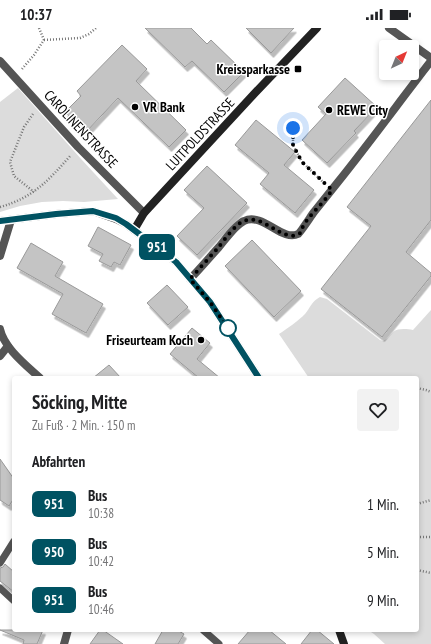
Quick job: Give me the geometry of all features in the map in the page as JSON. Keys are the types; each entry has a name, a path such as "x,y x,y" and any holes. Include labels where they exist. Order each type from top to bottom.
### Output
{"street":[{"name":"LUITPOLDSTRASSE","path":"134,230 144,213 317,28"},
{"path":"190,279 244,221 256,220 264,222 285,234 298,234 301,231 306,222 356,159 431,59 389,28"},
{"name":"CAROLINENSTRASSE","path":"0,61 78,147 144,213"},
{"path":"0,221 93,211 116,218 176,262 210,302 258,376"},
{"path":"0,256 11,220"},
{"path":"0,329 8,346 38,376"},
{"path":"0,356 8,346"},
{"path":"64,644 67,632"},
{"path":"340,632 344,644"}],"lane":[{"path":"0,563 12,544"},
{"path":"0,588 12,599"},
{"path":"205,632 219,644"}],"path":[{"path":"39,28 44,40"},
{"path":"44,40 80,38 89,34 96,28"},
{"path":"15,77 34,55 44,40"},
{"path":"34,192 14,176 10,162 24,127 39,105"},
{"path":"293,128 293,145 302,162 332,190"},
{"path":"0,207 14,203 34,192 53,175 78,147"},
{"path":"419,388 431,392"},
{"path":"419,503 431,500"},
{"path":"419,538 431,537"},
{"path":"419,570 431,573"}],"shaded area":[{"path":"18,88 118,199 84,202 42,202 20,206 0,212 0,102"},
{"path":"320,297 327,299 383,341 397,330 413,330 431,310 431,644 385,644 371,632 419,632 419,376 308,376 279,334 307,312"}],"building":[{"path":"145,28 191,28 207,44 211,40 244,72 224,92 192,61 185,67"},
{"path":"246,28 294,28 271,53"},
{"path":"122,45 147,69 136,81 186,130 169,147 118,98 86,132 65,112 81,96 77,91"},
{"path":"345,78 377,107 354,131 356,133 327,163 302,140 326,114 318,107"},
{"path":"431,100 431,220 406,252 431,273 431,276 382,337 321,289 371,226 347,207"},
{"path":"256,120 295,152 284,165 314,190 295,213 260,184 269,173 235,145"},
{"path":"207,166 247,203 197,255 177,236 204,208 184,190"},
{"path":"98,227 131,245 120,265 114,262 111,267 99,261 103,254 88,246"},
{"path":"252,240 301,291 274,317 225,266"},
{"path":"31,243 63,262 55,276 103,304 86,333 52,314 63,294 17,268"},
{"path":"167,285 188,307 168,325 147,303"},
{"path":"192,328 210,343 197,359 218,376 197,376 170,354"},
{"path":"109,365 119,376 95,376"},
{"path":"0,459 12,476 12,501 9,506 0,500"},
{"path":"5,564 12,570 12,590 0,581 0,568"},
{"path":"0,630 12,630 12,632 42,632 37,644 23,644 24,640"},
{"path":"99,632 106,632 123,644 90,644"},
{"path":"162,632 180,632 184,634 178,644 155,644"},
{"path":"248,632 271,632 286,644 238,644"},
{"path":"310,632 319,632 334,644 301,644"}],"bus line":[{"name":"951","path":"0,221 93,211 116,218 126,224 176,262 210,302 258,376"}],"place":[{"name":"Kreissparkasse","path":"298,69"},
{"name":"VR Bank","path":"135,107"},
{"name":"REWE City","path":"329,110"},
{"name":"Friseurteam Koch","path":"201,340"}],"route":[{"path":"228,328 210,302 190,279 239,224 244,221 256,220 264,222 285,234 298,234 332,190 302,162 293,145 293,128"}]}
